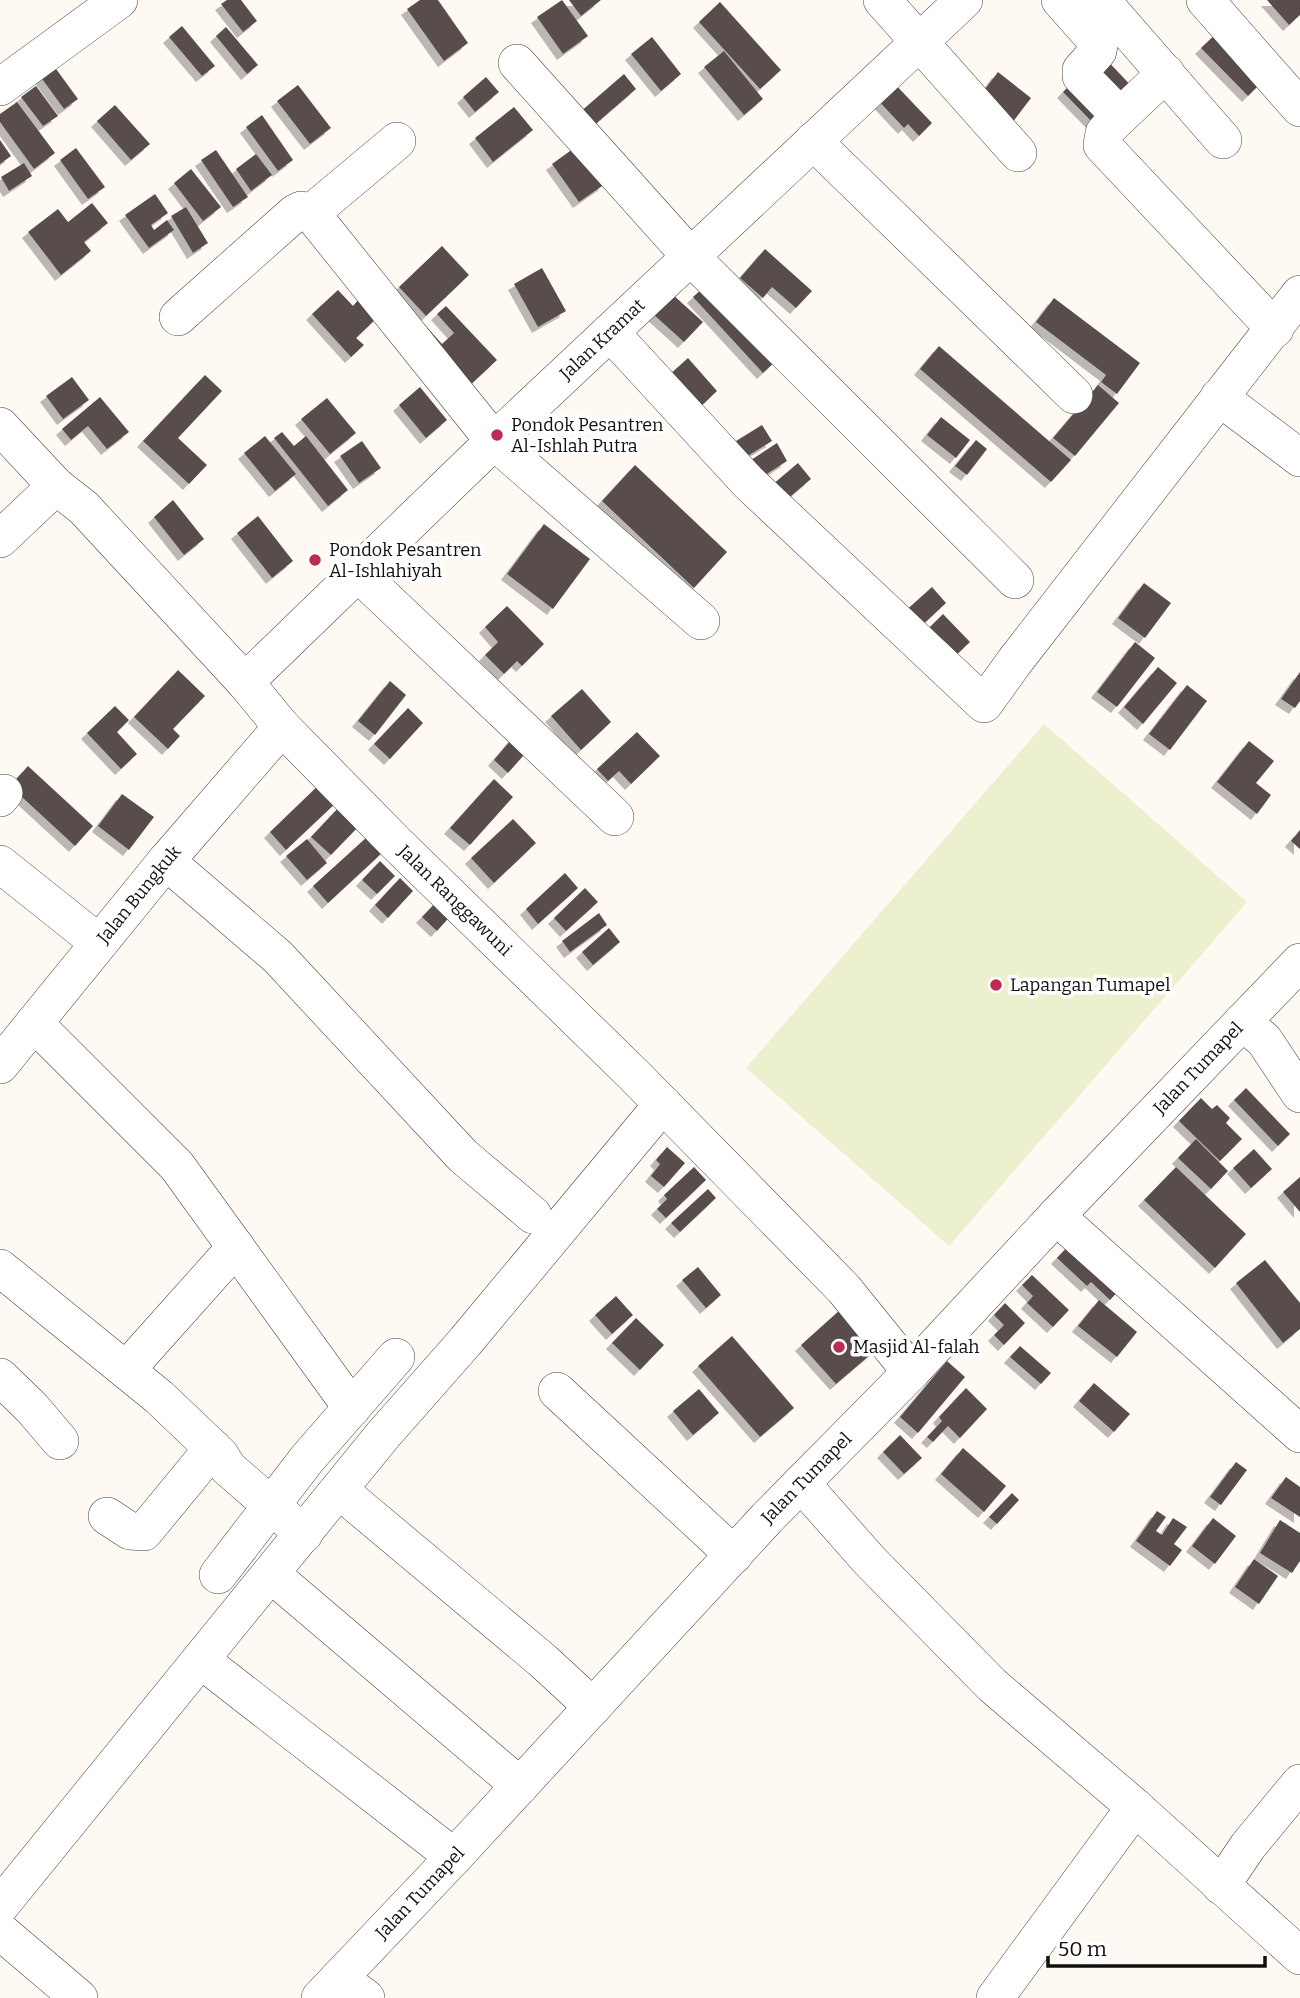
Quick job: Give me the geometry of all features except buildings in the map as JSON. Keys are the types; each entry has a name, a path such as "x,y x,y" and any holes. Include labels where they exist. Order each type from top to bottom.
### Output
{"street":[{"path":"0,87 119,0"},
{"path":"882,0 1018,153"},
{"name":"Jalan Kramat","path":"244,682 494,440 964,0"},
{"path":"1060,0 1099,44 1098,51 1081,70 1082,76 1120,117"},
{"path":"1101,0 1223,140"},
{"path":"1205,0 1300,108"},
{"path":"517,63 691,257 1015,580"},
{"path":"610,332 748,482 984,704 1286,308 1222,272 1102,145 1104,133 1166,73"},
{"path":"311,213 397,141"},
{"path":"813,141 1074,395"},
{"path":"178,317 295,213 301,210 311,213 494,440 701,621"},
{"path":"1219,397 1300,458"},
{"name":"Jalan Ranggawuni","path":"0,426 56,486 84,508 282,727 395,842 651,1092 844,1289 911,1372"},
{"path":"0,539 56,486"},
{"path":"358,573 615,817"},
{"name":"Jalan Bungkuk","path":"0,1065 166,861 282,727"},
{"path":"166,861 278,957 463,1156 533,1215"},
{"path":"0,864 99,943"},
{"name":"Jalan Tumapel","path":"342,1991 454,1857 801,1483 911,1372 1056,1216 1300,962"},
{"path":"1242,1022 1264,1040 1300,1094"},
{"path":"34,1023 177,1166 352,1408"},
{"path":"218,1575 290,1521 339,1490 651,1092"},
{"path":"1056,1216 1292,1416"},
{"path":"126,1370 236,1247"},
{"path":"0,1268 159,1397 213,1448 228,1468 290,1521"},
{"path":"0,1906 271,1574 290,1521 307,1459 396,1357"},
{"path":"0,1377 32,1408 60,1441"},
{"path":"557,1391 734,1555"},
{"path":"107,1516 130,1531 144,1532 213,1448"},
{"path":"801,1483 869,1560 992,1685 1135,1807 1300,1956"},
{"path":"339,1490 542,1660 593,1707"},
{"path":"271,1574 520,1786"},
{"path":"201,1660 454,1857"},
{"path":"1222,1886 1248,1846 1300,1783"},
{"path":"995,1998 1135,1807"},
{"path":"0,1931 79,1998"}],"green space":[{"name":"Lapangan Tumapel","path":"1044,724 1247,902 949,1246 746,1068"}],"place":[{"name":"Pondok Pesantren Al-Ishlah Putra","path":"497,435"},
{"name":"Pondok Pesantren Al-Ishlahiyah","path":"315,560"},
{"name":"Lapangan Tumapel","path":"996,985"},
{"name":"Masjid Al-falah","path":"839,1347"}]}
